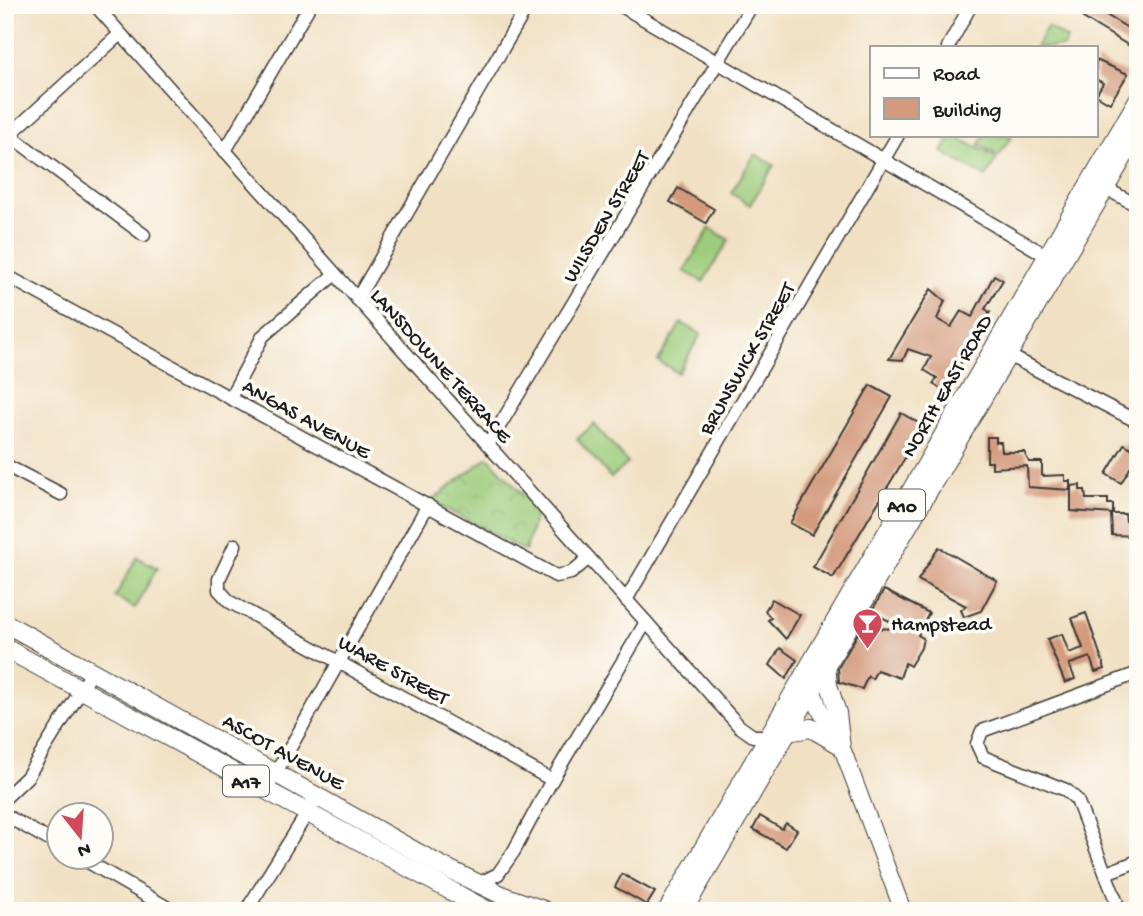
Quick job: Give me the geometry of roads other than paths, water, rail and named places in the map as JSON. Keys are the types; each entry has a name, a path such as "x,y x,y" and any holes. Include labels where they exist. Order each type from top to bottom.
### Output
{"highway":[{"name":"NORTH EAST ROAD","path":"667,911 767,736 819,664 1008,355 1054,260 1138,100"},
{"name":"NORTH EAST ROAD","path":"819,664 1054,260 1105,188 1138,132"},
{"name":"ASCOT AVENUE","path":"5,623 478,884 546,911"},
{"name":"ASCOT AVENUE","path":"5,648 82,688 265,792 488,911"},
{"path":"683,911 813,691 819,664"},
{"path":"787,732 811,728 840,745"}],"main road":[{"path":"819,664 838,713 840,745"},
{"path":"813,691 819,708 840,745 902,911"}],"street":[{"name":"LANSDOWNE TERRACE","path":"94,5 746,732 753,736 767,736"},
{"path":"225,151 310,5"},
{"path":"358,299 528,5"},
{"path":"620,5 1054,260"},
{"name":"WILSDEN STREET","path":"488,445 752,5"},
{"path":"948,46 971,5"},
{"path":"120,34 7,137 144,235"},
{"name":"BRUNSWICK STREET","path":"626,600 897,136"},
{"path":"1105,188 1132,203"},
{"path":"230,398 263,336 335,274"},
{"name":"ANGAS AVENUE","path":"5,275 556,576 571,573 589,558"},
{"path":"1008,355 1138,422"},
{"path":"5,465 61,494"},
{"path":"265,792 428,505"},
{"name":"WARE STREET","path":"235,545 219,579 219,590 230,602 552,780"},
{"path":"478,884 498,874 514,851 552,780 646,622"},
{"path":"5,798 27,777 93,671"},
{"path":"1120,911 1077,800 1066,790 983,757 977,744 982,731 1138,673"},
{"path":"246,911 318,796"},
{"path":"5,815 46,838"},
{"path":"1106,873 1138,861"},
{"path":"102,870 173,911"}],"place":[{"name":"Hampstead","path":"868,650"}]}
